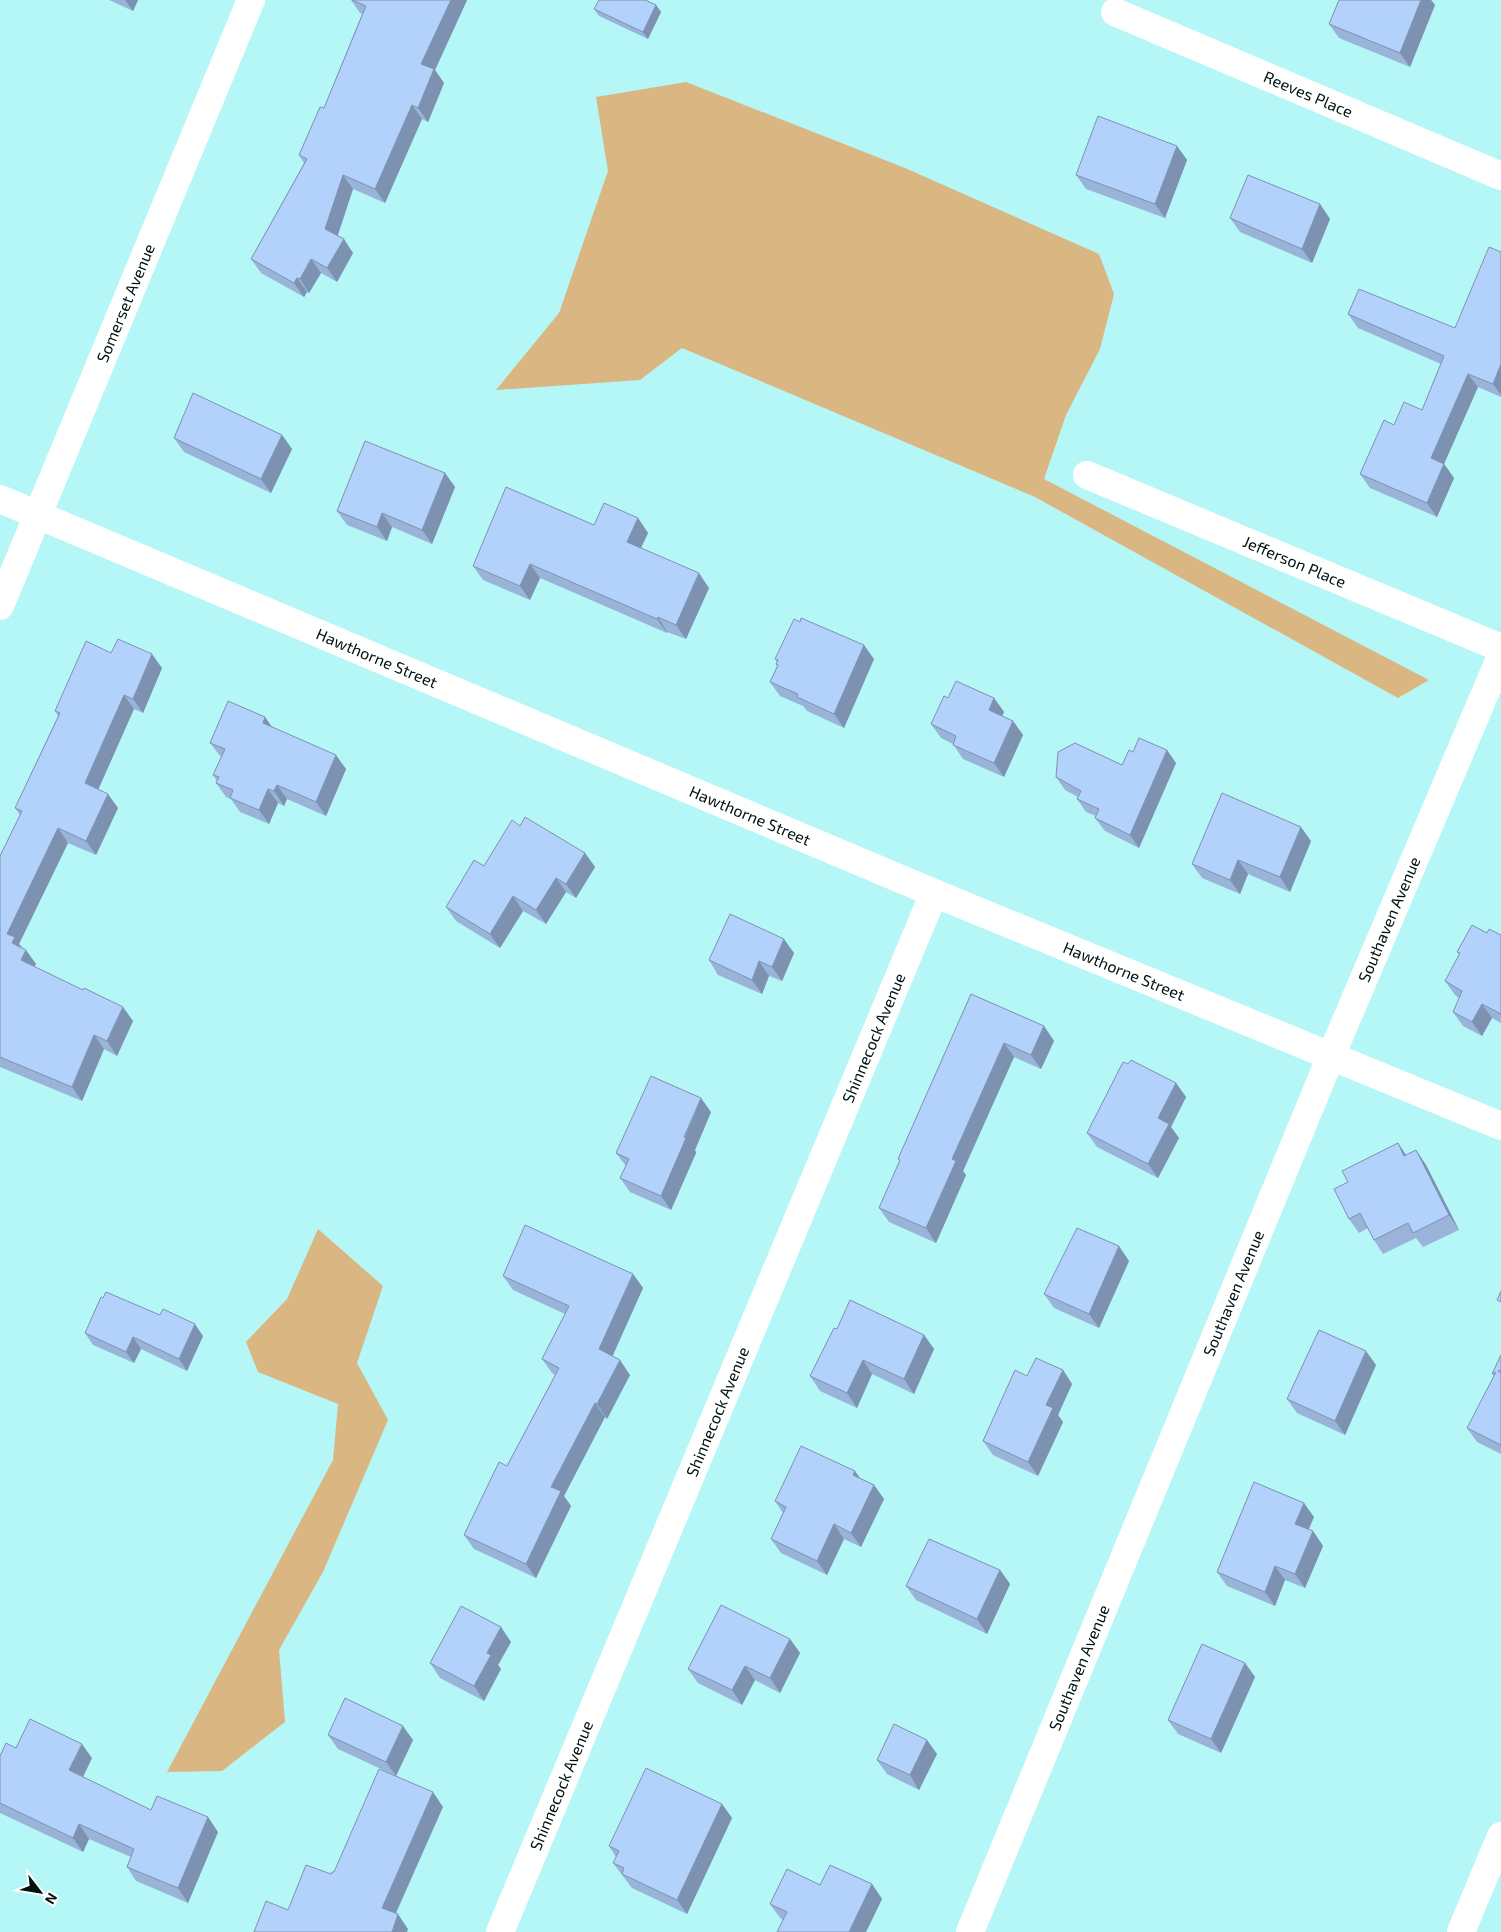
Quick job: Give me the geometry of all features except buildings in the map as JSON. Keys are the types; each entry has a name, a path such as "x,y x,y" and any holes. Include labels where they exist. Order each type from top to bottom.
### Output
{"street":[{"name":"Somerset Avenue","path":"0,606 251,0"},
{"name":"Reeves Place","path":"1115,12 1501,176"},
{"name":"Jefferson Place","path":"1087,475 1501,648"},
{"name":"Hawthorne Street","path":"0,499 934,893 1501,1126"},
{"name":"Southaven Avenue","path":"970,1932 1332,1056 1501,656"},
{"name":"Shinnecock Avenue","path":"500,1932 934,893"},
{"path":"1461,1932 1501,1836"}],"shaded area":[{"path":"686,82 905,168 1099,254 1114,294 1100,349 1066,415 1044,479 1429,680 1398,698 1035,497 682,348 640,380 496,390 559,313 608,171 596,97"},
{"path":"318,1229 383,1286 357,1363 388,1420 323,1572 279,1650 285,1722 222,1771 167,1772 333,1460 338,1404 258,1372 246,1342 287,1299"}]}
